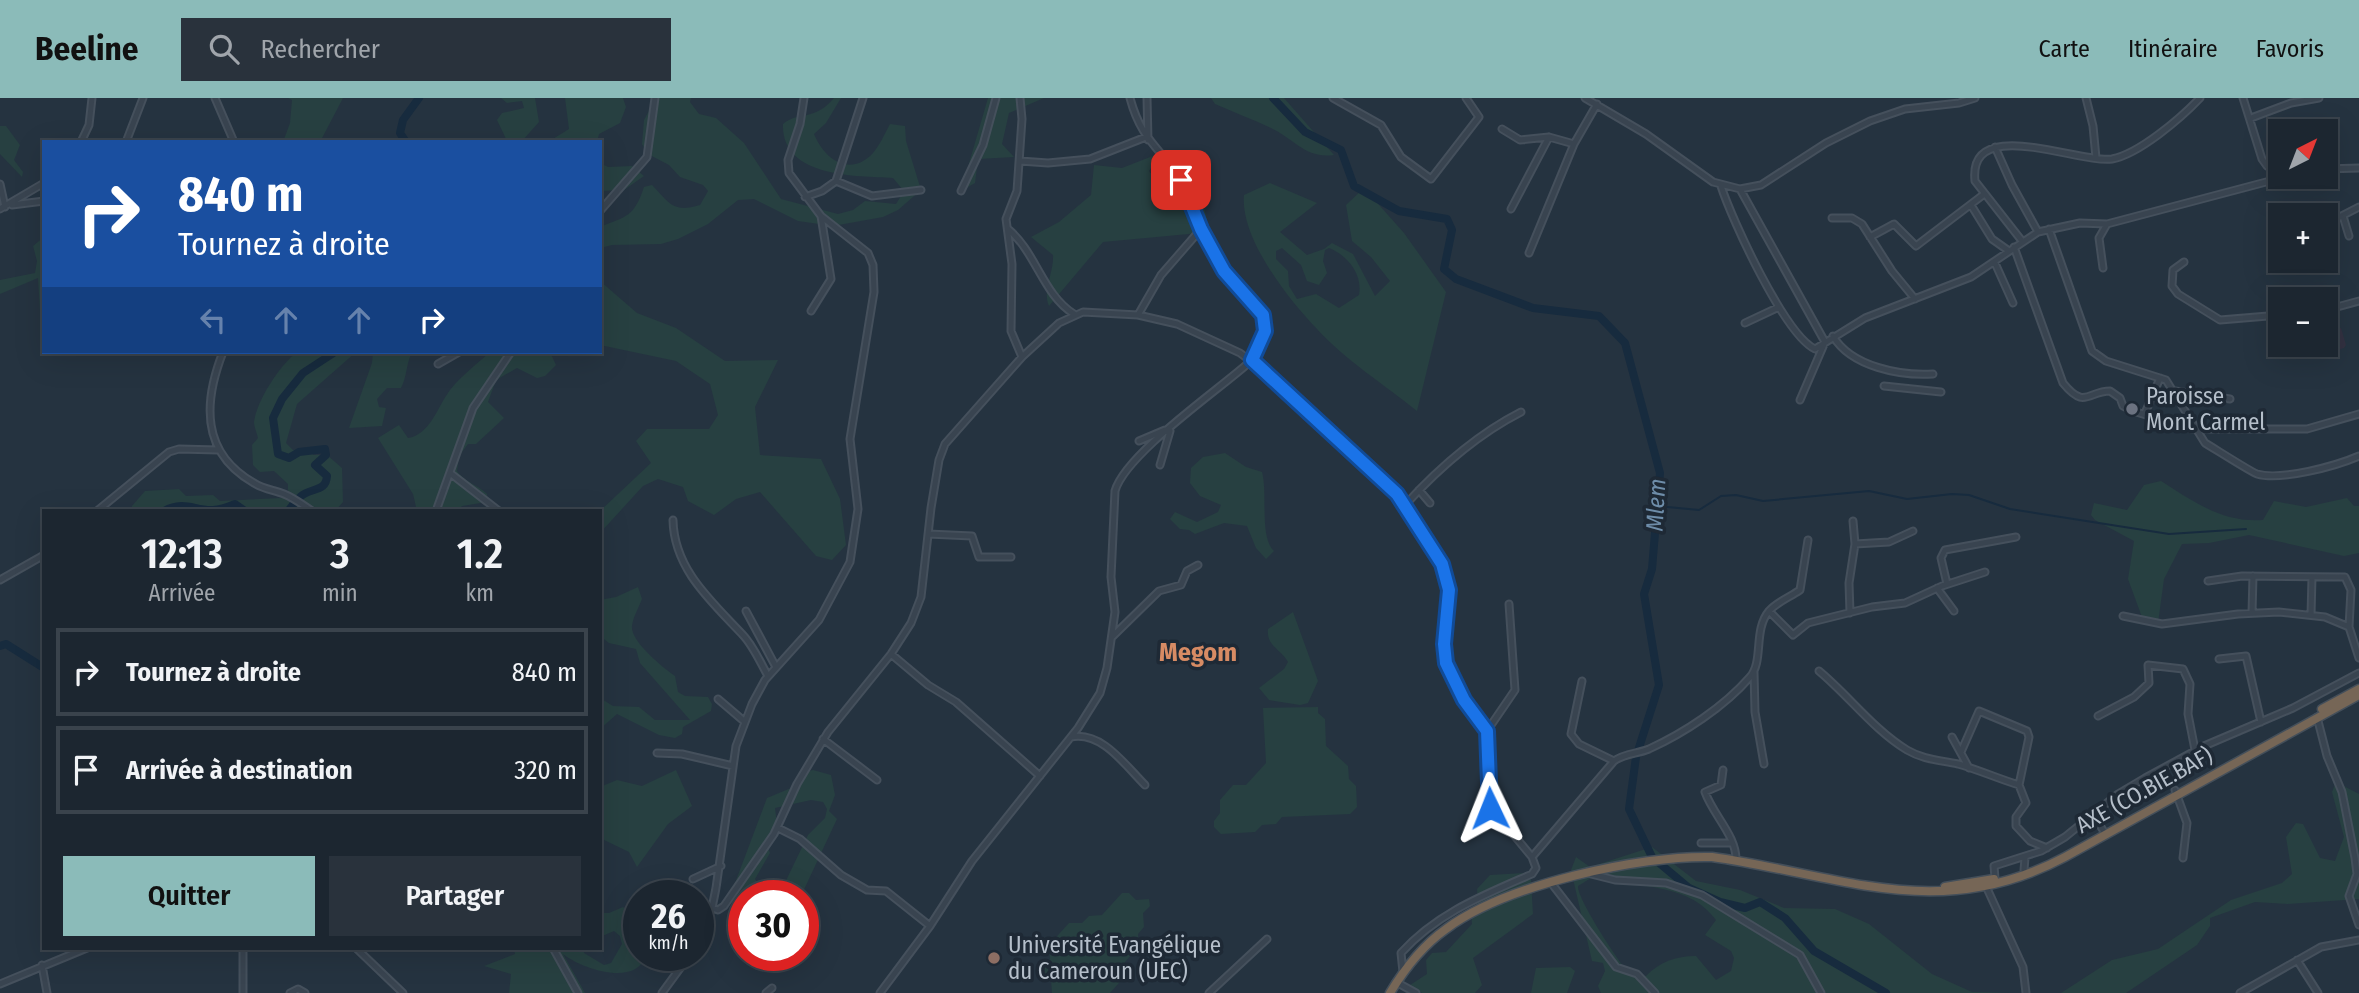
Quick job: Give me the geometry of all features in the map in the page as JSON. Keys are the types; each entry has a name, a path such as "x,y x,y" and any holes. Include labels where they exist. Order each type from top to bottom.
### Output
{"highway":[{"path":"2335,705 2359,689"},
{"path":"2335,705 2359,695"},
{"name":"AXE (CO.BIE.BAF)","path":"1985,883 2038,870 2335,705"},
{"name":"AXE (CO.BIE.BAF)","path":"1985,883 2024,870 2104,833"},
{"path":"1390,993 1403,972 1429,942 1460,920 1509,898 1632,862 1737,858 1889,889 1985,883"}],"street":[{"path":"82,140 89,125 92,98"},
{"path":"127,140 143,98"},
{"path":"215,98 233,140"},
{"path":"602,209 647,158 655,98"},
{"path":"714,899 721,866 733,766 745,722 768,676 808,634 833,599 850,562 858,520 858,489 850,439 874,292 874,271 864,249 821,216 791,177 788,164 800,124 804,98"},
{"path":"805,197 822,191 836,181 863,98"},
{"path":"961,191 983,145 996,98"},
{"path":"1020,98 1017,191 1006,215 1012,264 1011,331 1022,357"},
{"path":"880,993 930,926 972,861 1071,737 1100,692 1112,637 1115,491 1136,457 1252,360 1265,331 1263,315 1224,271 1201,229 1181,180 1147,139 1136,121 1130,98"},
{"path":"1147,98 1147,139"},
{"path":"1333,98 1381,125 1401,157 1431,179 1479,117 1466,98"},
{"path":"1586,98 1721,186 1740,189 1761,185 1826,143 1870,121 1905,109 1975,98"},
{"path":"1931,106 1932,98"},
{"path":"2022,241 1983,195 1975,181 1974,172 1983,153 1995,148 2033,147 2109,160 2129,153 2200,98"},
{"path":"2243,98 2262,159 2268,167"},
{"path":"2251,118 2291,103 2319,98"},
{"path":"2088,99 2096,158"},
{"path":"1529,253 1574,144 1597,104"},
{"path":"1502,129 1520,141 1549,137 1574,144"},
{"path":"1511,209 1549,137"},
{"path":"1020,161 1048,163 1090,159 1147,139"},
{"path":"1995,148 2011,186 2038,232"},
{"path":"2338,169 2359,168"},
{"path":"836,181 875,196 921,190"},
{"path":"1721,186 1729,212 1779,307 1796,334 1815,349 1865,318 1971,277 2038,232 2090,222 2107,224 2268,182"},
{"path":"0,184 5,207"},
{"path":"5,207 42,184"},
{"path":"1740,189 1825,342"},
{"path":"1870,237 1894,224 1916,246 1983,195"},
{"path":"5,207 42,201"},
{"path":"1971,205 1992,239 2012,249 2051,354 2063,383 2071,393 2092,398 2110,391 2120,398 2123,406 2188,428 2306,429 2359,414"},
{"path":"2338,218 2359,207"},
{"path":"811,311 831,279 821,216"},
{"path":"2343,216 2349,236"},
{"path":"1832,218 1857,220 1915,299"},
{"path":"2103,268 2099,238 2107,224"},
{"path":"1008,229 1026,247 1054,294 1074,314"},
{"path":"1138,315 1169,264 1201,229"},
{"path":"2049,229 2087,339 2100,358 2160,378 2175,391 2196,428 2213,448 2259,475 2314,469 2359,456"},
{"path":"2184,262 2174,270 2172,286 2215,317 2225,321 2268,316"},
{"path":"1995,263 2013,303"},
{"path":"2338,307 2359,301"},
{"path":"1745,323 1779,307"},
{"path":"714,909 718,911 726,903 778,828 823,739 906,633 921,597 928,534 943,449 1022,357 1055,326 1074,314 1089,311 1138,315 1184,327 1252,360 1406,504 1447,576 1449,590 1444,644 1448,670 1464,700 1487,731 1489,805 1536,865 1532,874 1456,909 1428,926 1401,953 1403,972"},
{"path":"1833,336 1838,344 1863,361 1900,372 1933,374"},
{"path":"1800,400 1825,342"},
{"path":"222,354 214,380 209,423 218,450 233,468 253,483 293,499 309,509"},
{"path":"438,364 456,354"},
{"path":"437,509 473,408 510,354"},
{"path":"1898,388 1900,372"},
{"path":"2145,413 2160,378"},
{"path":"1884,386 1941,392"},
{"path":"2175,391 2230,399"},
{"path":"1406,504 1449,462 1496,426 1521,412"},
{"path":"1139,440 1171,428"},
{"path":"1160,465 1171,428"},
{"path":"99,509 169,452 179,449 218,450"},
{"path":"450,473 496,509"},
{"path":"1419,490 1430,503"},
{"path":"673,520 676,546 690,574 719,613 743,635 768,676"},
{"path":"1850,614 1849,583 1855,544 1853,521"},
{"path":"1855,544 1889,542 1913,531"},
{"path":"928,534 972,536 976,541 979,557 1011,557"},
{"path":"1947,584 1941,558 1945,550 2016,537"},
{"path":"1763,764 1755,720 1754,672 1761,626 1769,611 1800,590 1808,540"},
{"path":"0,580 42,556"},
{"path":"1112,637 1159,591 1181,585 1187,571 1198,565"},
{"path":"1769,611 1793,635 1808,624 1905,603 1947,584 1985,572"},
{"path":"2252,613 2253,576"},
{"path":"2208,581 2253,576 2342,576 2350,583 2359,583"},
{"path":"2311,615 2312,577"},
{"path":"2350,583 2349,626 2359,658"},
{"path":"1937,588 1954,611"},
{"path":"1487,731 1515,690 1509,604"},
{"path":"746,611 776,667"},
{"path":"2123,616 2159,624 2252,613 2311,615 2349,626"},
{"path":"891,654 956,702 1040,776"},
{"path":"2219,659 2246,656 2262,722"},
{"path":"2098,716 2134,697 2149,683 2148,665 2183,669 2190,684 2188,714 2195,750"},
{"path":"1819,671 1845,692 1887,736 1908,751 1926,759 1969,768 2020,785"},
{"path":"1532,857 1614,761 1625,754 1645,751 1673,736 1718,705 1754,672"},
{"path":"1995,878 1994,866 2025,858 2047,848 2118,794 2195,750 2262,722 2359,673"},
{"path":"1581,681 1571,734 1579,744 1614,761"},
{"path":"718,699 745,722"},
{"path":"1961,752 1979,711 2027,731 2029,737 2020,785 2026,803 2017,817 2018,829 2030,841 2047,848"},
{"path":"2316,715 2326,755 2342,792 2356,858 2357,874 2348,896 2359,925"},
{"path":"1071,737 1088,735 1098,740 1145,785"},
{"path":"1952,737 1969,768"},
{"path":"823,739 877,780"},
{"path":"657,753 682,754 733,766"},
{"path":"1723,770 1721,785 1705,792 1737,858"},
{"path":"2176,792 2188,828 2183,858"},
{"path":"2093,814 2104,833"},
{"path":"778,828 800,839 841,875 867,890 886,891 930,926"},
{"path":"1702,843 1732,843"},
{"path":"2024,870 2025,858"},
{"path":"693,879 721,866"},
{"path":"1587,873 1615,880 1667,883 1702,895 1800,955 1821,993"},
{"path":"1985,883 2023,967 2026,993"},
{"path":"1552,884 1616,967 1637,974 1655,993"},
{"path":"1209,993 1267,939"},
{"path":"2240,993 2326,946 2359,940"},
{"path":"0,984 82,950"},
{"path":"243,950 243,993"},
{"path":"358,950 403,993"},
{"path":"554,950 578,993"},
{"path":"2297,960 2318,993"},
{"path":"42,965 47,993"},
{"path":"663,993 678,971"},
{"path":"1396,982 1416,993"},
{"path":"766,993 772,988"},
{"path":"290,993 298,989 306,993"}],"shaded area":[{"path":"2341,328 2346,345 2338,350 2338,329"}],"green space":[{"path":"288,98 343,98 321,140 284,140 290,123 292,100"},
{"path":"501,98 535,98 539,122 523,140 507,140 497,120 502,113 524,108 522,101 507,103"},
{"path":"565,98 623,98 626,107 620,123 599,134 598,140 551,140 569,129"},
{"path":"656,98 691,98 690,102 699,114 716,118 744,143 781,199 838,214 853,210 865,201 896,204 904,191 893,178 824,170 807,164 794,155 786,142 783,124 820,110 834,98 841,98 826,123 814,134 824,151 839,162 855,164 873,153 890,124 905,126 906,141 921,190 898,210 883,217 833,226 798,221 754,199 738,200 708,224 678,239 661,244 602,248 602,226 633,210 644,187 652,185 668,202 684,208 700,205 708,191 703,185 680,177 669,165 648,154 642,144 644,120"},
{"path":"988,98 1044,98 1009,113 1002,144 1014,157 978,159 975,183 961,191"},
{"path":"1211,98 1284,98 1334,155 1308,151 1279,132 1215,104"},
{"path":"0,126 6,126 20,145 14,160 23,172 22,177 0,154"},
{"path":"1163,152 1183,152 1193,163 1210,232 1103,242 1049,306 1047,288 1053,255 1031,237 1059,222 1091,195 1094,165 1122,168","holes":["1156,160 1186,160 1191,163 1191,171 1182,178 1154,178 1149,171"]},
{"path":"602,164 608,167 632,166 644,176 624,190 602,191"},
{"path":"1270,183 1317,203 1280,232 1307,255 1332,243 1353,254 1375,296 1390,281 1371,257 1352,241 1346,205 1364,188 1404,233 1446,292 1417,411 1340,351 1317,329 1280,285 1250,230 1244,195","holes":["1282,248 1301,265 1307,281 1319,285 1327,273 1323,261 1325,250 1329,248 1336,251 1356,273 1359,295 1339,308 1316,294 1297,299 1289,286 1288,271 1276,259 1276,251"]},
{"path":"42,239 42,327 38,278 0,294 0,280 35,273 37,261 33,246"},
{"path":"602,283 637,313 676,328 725,361 778,360 755,407 760,455 821,459 840,499 846,545 832,560 816,556 760,492 736,499 714,515 688,501 683,487 658,479 643,486 602,531 602,509 651,463 636,441 647,429 709,429 718,415 710,384 676,361 602,345"},
{"path":"295,354 354,354 297,404 286,443 293,450 307,449 314,455 327,455 342,468 343,502 337,509 132,509 145,491 179,489 186,496 213,495 220,501 282,498 288,491 288,484 274,471 260,472 253,465 252,445 258,438 254,422 256,413 270,384"},
{"path":"373,354 411,354 401,388 387,388 377,399 379,407 386,408 382,426 349,428"},
{"path":"488,354 551,354 556,365 545,376 537,378 517,368 496,380 488,402 504,418 476,444 468,444 459,456 457,471 487,494 487,502 462,506 459,509 417,509 413,494 378,438 399,425 408,438 416,436 428,426 454,385"},
{"path":"1225,453 1246,467 1262,472 1265,526 1269,544 1274,551 1266,559 1256,548 1247,526 1224,523 1195,534 1180,529 1170,519 1175,512 1197,522 1218,512 1221,505 1200,496 1190,483 1191,468 1203,457"},
{"path":"2161,481 2209,510 2248,520 2263,520 2274,501 2306,507 2347,498 2354,506 2359,506 2359,553 2344,556 2249,535 2209,543 2182,544 2164,579 2158,623 2143,620 2128,579 2134,541 2095,520 2091,515 2094,503 2127,510 2144,485"},
{"path":"638,587 642,599 632,626 636,639 648,654 675,676 678,692 685,696 708,697 712,704 711,711 683,727 682,734 675,738 659,735 617,714 602,727 602,699 613,706 639,707 655,720 690,720 640,663 636,649 609,643 602,638 602,600 616,597"},
{"path":"1293,612 1318,681 1308,703 1300,705 1269,700 1259,688 1284,669 1288,662 1269,640 1268,629"},
{"path":"1318,707 1318,713 1325,719 1326,746 1348,766 1349,779 1356,786 1357,807 1350,814 1282,817 1276,824 1262,825 1255,832 1221,834 1214,827 1214,821 1220,813 1220,800 1233,785 1246,785 1266,763 1263,708"},
{"path":"676,770 692,806 668,824 637,867 629,852 602,839 602,786 617,780 642,786"},
{"path":"813,770 831,775 835,795 829,811 837,819 808,880 786,880 808,835 825,818 827,809 823,802 811,800 775,808 778,833 768,848 770,853 756,880 736,880 767,798 791,788 803,773"},
{"path":"2336,782 2359,794 2359,899 2288,904 2255,902 2210,918 2210,926 2197,945 2126,993 2061,993 2112,960 2158,949 2231,900 2282,883 2292,874 2286,837 2296,823 2303,824 2320,858 2335,861 2344,837 2332,792"},
{"path":"1652,847 1696,881 1740,890 1784,908 1835,909 1869,924 1932,974 1972,992 2010,993 1601,993 1598,986 1605,971 1603,963 1592,961 1571,870 1576,857 1590,867","holes":["1591,878 1675,892 1704,907 1716,920 1705,935 1731,951 1734,958 1731,971 1716,980 1696,956 1688,956 1668,961 1646,976 1631,976 1584,904 1578,886"]},
{"path":"1524,873 1531,880 1533,914 1473,958 1482,985 1475,993 1422,993 1415,988 1405,993 1407,987 1427,974 1426,960 1432,953 1446,952 1472,924 1471,910 1478,903 1477,889 1490,875"},
{"path":"1122,893 1129,893 1136,900 1149,899 1150,906 1143,913 1144,927 1138,934 1138,947 1125,962 1126,975 1110,993 1052,993 1051,979 1044,973 1043,966 1050,959 1049,945 1069,923 1082,923 1089,916 1102,915"},
{"path":"623,907 623,971 631,971 620,973 595,969 563,954 585,993 509,993 511,974 484,966 515,954 514,950 583,950 604,965 611,963 622,944 620,936 614,931 602,936 602,913"},
{"path":"1570,967 1575,971 1567,993 1531,993 1536,968"}],"waterway":[{"path":"405,140 400,133 403,120 419,98"},
{"name":"Mlem","path":"1273,98 1305,132 1341,150 1354,186 1399,211 1447,219 1452,230 1444,269 1456,279 1533,308 1599,316 1625,343 1660,473 1652,569 1644,594 1659,685 1636,757 1629,809 1652,857 1689,888 1720,902 1745,908 1760,902 1785,918 1814,951 1886,993"},
{"path":"290,509 304,494 324,485 327,476 315,465 326,455 325,449 299,452 289,458 278,454 273,418 282,399 303,373 332,354"},
{"path":"1657,506 1699,510 1721,496 1736,495 1763,501 1869,491 1907,499 1952,494 1969,495 2010,509 2169,534 2246,529"},
{"path":"220,509 235,504 242,509"},
{"path":"169,509 178,506 200,509"},
{"path":"0,646 6,644 42,667"}],"place":[{"name":"Paroisse Mont Carmel","path":"2132,409"},
{"name":"Université Evangélique du Cameroun (UEC)","path":"994,958"}],"district":[{"name":"Megom","path":"1198,652"}],"route":[{"path":"1181,180 1201,229 1224,271 1263,315 1265,331 1252,360 1280,383 1397,494 1406,504 1444,568 1449,590 1444,653 1452,679 1487,731 1490,746 1490,808"}]}
